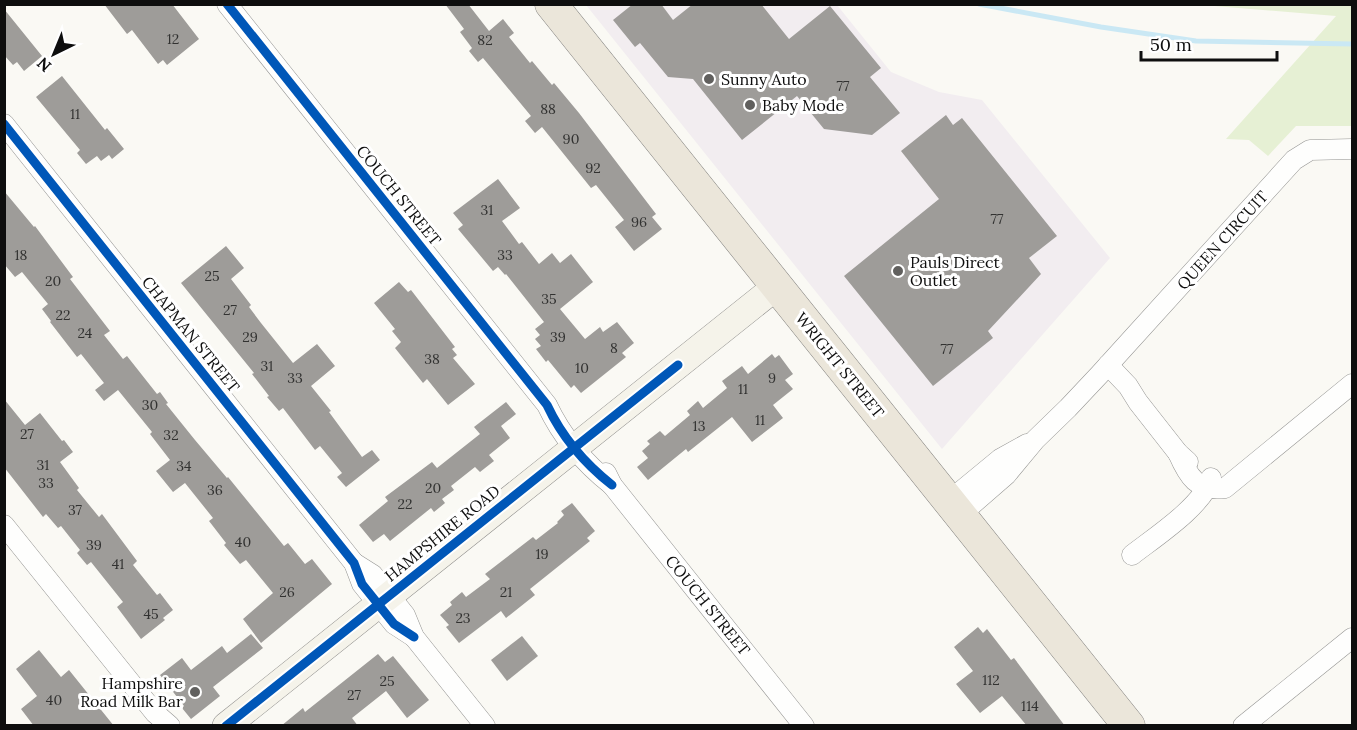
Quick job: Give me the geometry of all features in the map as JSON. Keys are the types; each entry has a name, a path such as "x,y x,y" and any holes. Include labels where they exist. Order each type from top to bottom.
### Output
{"main road":[{"name":"WRIGHT STREET","path":"551,4 1129,726"}],"street":[{"name":"COUCH STREET","path":"227,4 547,405 559,429 579,444 591,469 612,485 804,726"},
{"name":"CHAPMAN STREET","path":"4,124 354,563 363,584 383,600 394,624 414,637 485,726"},
{"name":"QUEEN CIRCUIT","path":"954,508 1000,459 1035,440 1068,408 1294,160 1310,150 1353,149"},
{"name":"HAMPSHIRE ROAD","path":"226,726 777,286"},
{"path":"1104,370 1138,402 1178,453 1209,484"},
{"path":"1132,555 1194,505 1209,484 1241,474 1353,384"},
{"path":"4,525 162,721"},
{"path":"1243,726 1353,638"}],"shaded area":[{"path":"586,5 837,5 891,72 939,92 982,100 1110,258 942,449"}],"green space":[{"path":"1202,5 1352,5 1352,126 1296,126 1268,156 1249,140 1226,139 1336,16"}],"building":[{"path":"104,4 172,4 199,39 167,65 163,60 158,64 132,30 127,34"},
{"path":"445,4 468,4 489,31 503,19 514,33 509,37 530,63 532,61 552,85 554,83 579,113 656,214 652,217 662,229 634,251 615,227 624,220 596,185 591,188 542,127 535,133 525,121 531,116 483,58 478,62 469,51 472,48 460,32 464,29"},
{"path":"633,4 661,4 673,20 693,4 761,4 789,39 830,6 881,68 870,77 900,113 872,135 824,129 797,96 742,140 693,79 668,77 640,43 635,47 613,20"},
{"path":"4,9 42,56 24,71 17,62 13,65 4,55"},
{"path":"62,76 105,130 107,128 124,149 112,159 109,155 101,161 97,156 86,164 77,153 80,150 36,97"},
{"path":"946,115 953,125 962,118 1057,236 1029,258 1041,274 988,331 993,338 933,386 844,276 939,199 901,151"},
{"path":"498,179 520,208 502,221 519,244 522,242 539,264 552,253 560,263 571,254 593,282 560,309 585,339 600,327 603,332 617,322 634,343 622,353 626,357 581,393 574,385 571,388 536,349 541,346 535,339 540,335 535,329 544,322 506,274 498,267 493,271 458,229 463,225 453,213"},
{"path":"4,191 35,226 73,277 70,279 110,331 104,335 123,359 127,356 157,394 160,392 168,403 166,404 284,546 288,543 305,564 312,559 332,584 261,643 243,619 273,593 246,560 240,564 224,545 226,543 209,521 213,518 185,483 173,492 156,471 170,460 150,434 152,432 118,390 104,401 95,390 104,383 81,354 77,357 50,322 42,309 48,304 22,272 15,277 4,264"},
{"path":"226,246 244,268 231,279 251,305 249,307 293,363 317,344 335,366 311,386 362,457 372,450 380,460 346,487 337,477 342,473 320,446 315,450 283,408 279,411 267,397 269,396 252,374 254,373 181,283"},
{"path":"399,282 408,292 411,290 455,347 452,349 457,355 453,358 475,384 448,405 427,379 423,383 395,348 401,342 392,331 395,329 374,303"},
{"path":"772,354 775,358 779,355 793,374 785,380 793,389 773,405 783,418 752,442 732,417 688,452 686,449 648,480 637,467 648,458 642,451 650,444 647,441 660,431 665,436 690,415 687,411 698,401 703,408 727,388 722,381 742,366 748,374"},
{"path":"4,399 25,425 40,413 62,441 64,440 73,452 60,462 79,488 77,490 99,517 102,514 137,561 133,565 157,595 160,593 173,610 163,618 165,620 141,639 117,607 123,602 91,562 87,565 77,553 80,550 61,526 58,528 46,514 43,517 4,467"},
{"path":"506,402 516,414 501,426 510,438 489,455 494,461 480,472 475,467 451,486 454,490 442,499 445,503 434,512 431,508 390,541 384,534 373,542 359,525 388,501 385,497 432,462 437,468 480,434 474,427"},
{"path":"572,503 595,531 587,538 590,541 530,589 535,595 506,618 501,611 459,643 446,627 449,625 440,615 452,605 450,602 462,592 466,597 490,579 485,574 533,537 536,540 558,523 564,515 561,511"},
{"path":"978,627 983,633 987,629 1011,660 1014,658 1065,726 1027,726 1002,696 980,713 956,684 973,671 954,647"},
{"path":"251,634 263,648 213,687 220,696 191,719 160,675 182,658 191,670 222,646 227,653"},
{"path":"522,636 538,656 507,681 491,660"},
{"path":"39,650 61,677 69,670 114,726 34,726 21,709 37,696 16,669"},
{"path":"378,654 385,662 393,656 429,700 407,718 386,691 352,718 358,726 281,726 303,708 305,712"}],"waterway":[{"path":"979,4 1101,27 1196,41 1352,44"}],"cycle path":[{"path":"227,4 547,405 575,449 612,485"},
{"path":"4,124 354,563 362,584 394,624 414,637"},
{"path":"226,726 678,365"}],"place":[{"name":"Sunny Auto","path":"709,79"},
{"name":"Baby Mode","path":"750,105"},
{"name":"Pauls Direct Outlet","path":"898,271"},
{"name":"Hampshire Road Milk Bar","path":"195,692"}]}
